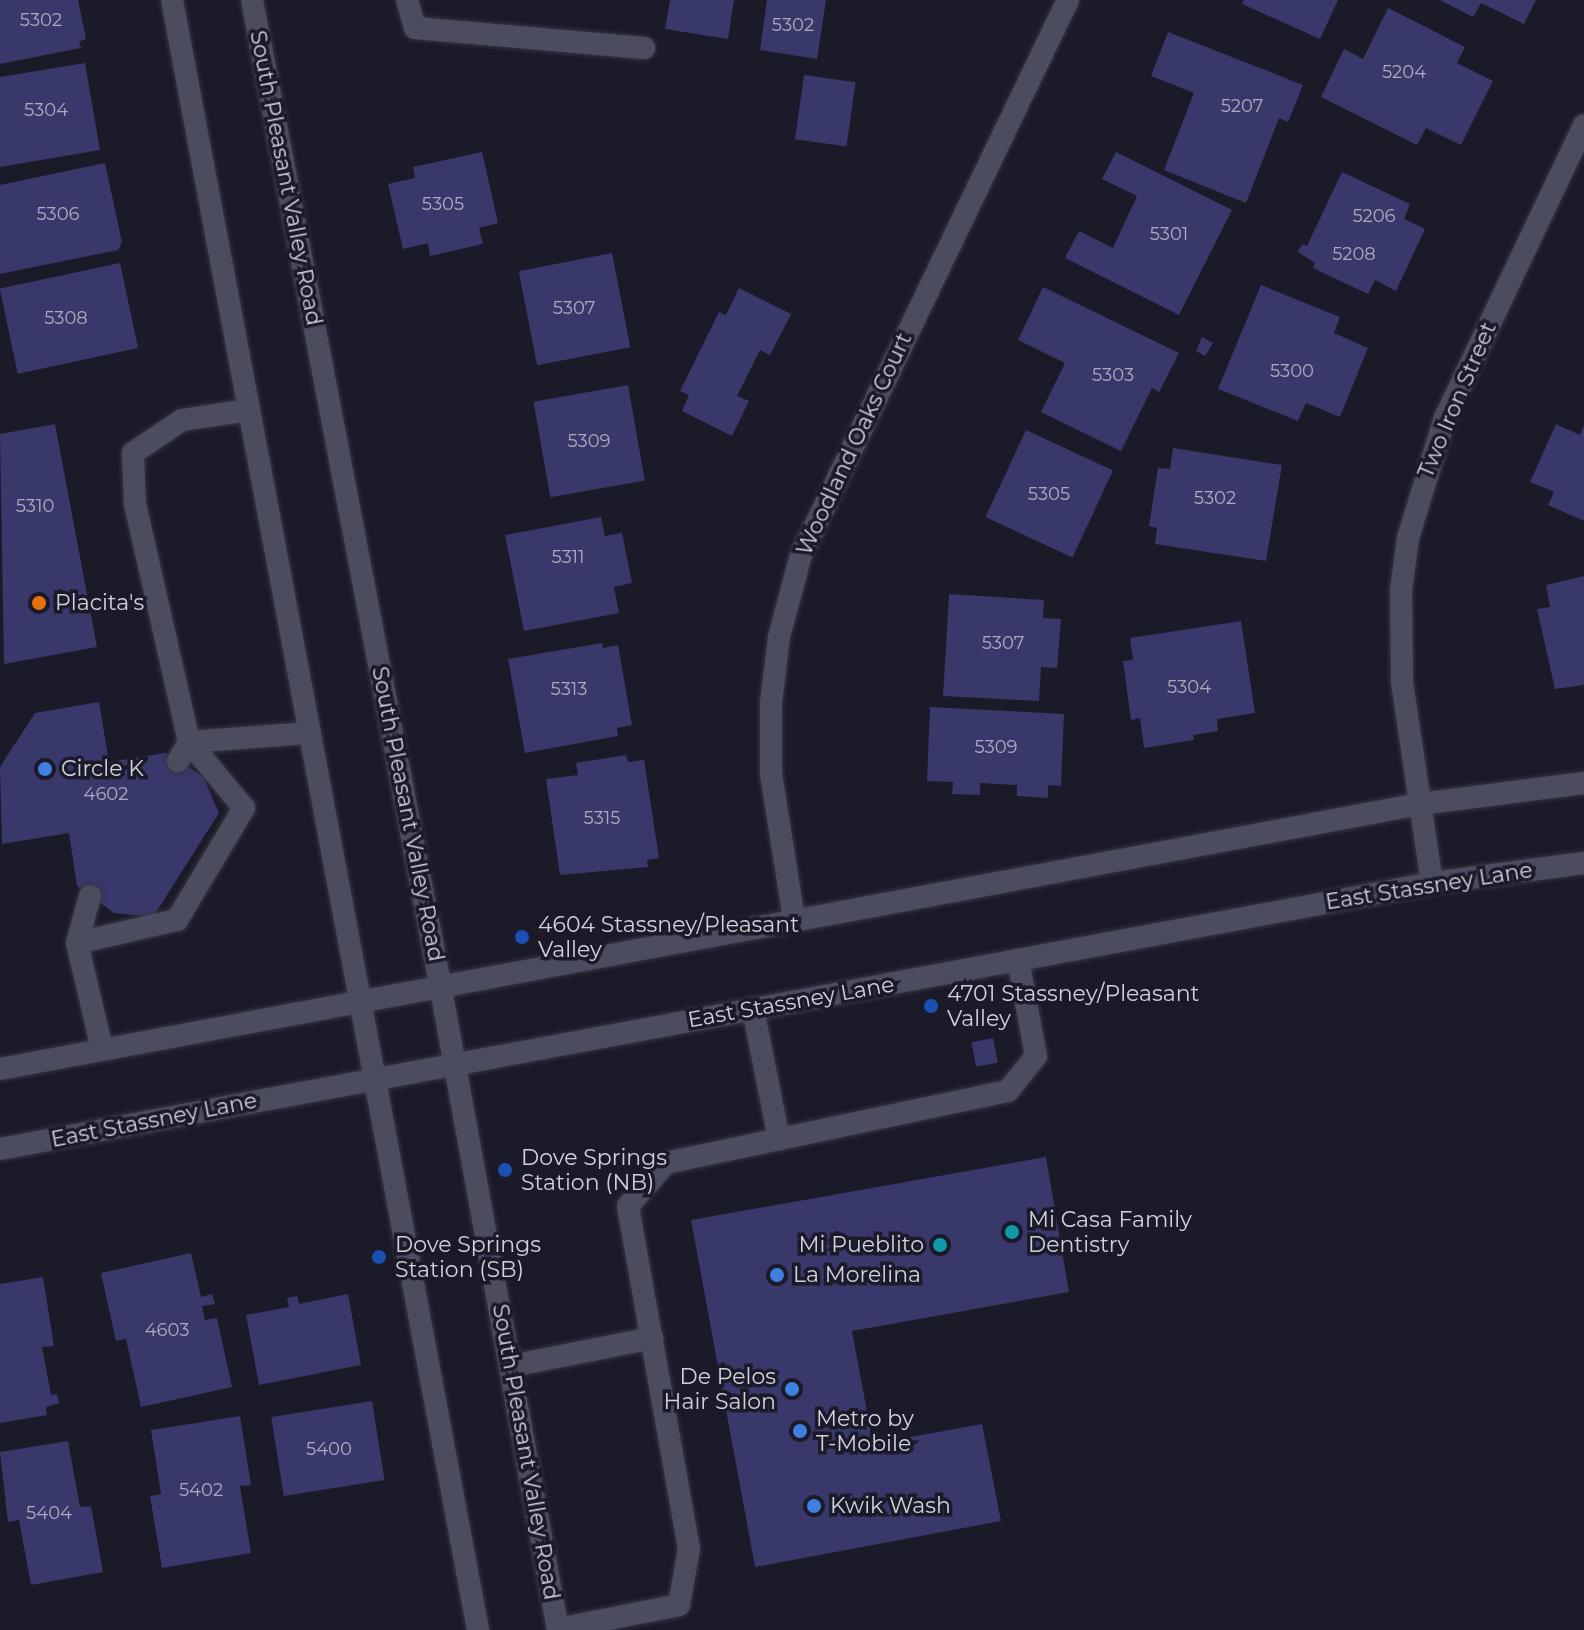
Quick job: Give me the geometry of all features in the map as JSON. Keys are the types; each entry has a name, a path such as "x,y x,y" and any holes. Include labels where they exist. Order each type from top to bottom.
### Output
{"main road":[{"path":"172,0 478,1630"},
{"name":"South Pleasant Valley Road","path":"252,0 457,1064 558,1629"},
{"path":"407,0 415,28 644,48"},
{"name":"Woodland Oaks Court","path":"794,919 771,774 771,703 779,637 801,555 1068,0"},
{"name":"Two Iron Street","path":"1432,883 1399,631 1408,538 1422,478 1445,418 1584,125"},
{"path":"77,943 177,920 244,808 184,751 135,504 133,453 182,420 249,410"},
{"path":"184,751 310,733"},
{"path":"0,1069 440,984 1420,804 1584,783"},
{"name":"East Stassney Lane","path":"0,1149 1432,883 1584,863"},
{"path":"90,896 77,943 102,1049"},
{"path":"558,1629 679,1605 689,1549 628,1206 666,1163 1008,1091 1036,1056 1018,960"},
{"path":"753,1009 779,1139"},
{"path":"511,1366 652,1338"}],"building":[{"path":"0,0 78,0 86,39 79,42 81,48 0,64"},
{"path":"670,0 734,0 728,39 665,29"},
{"path":"767,0 826,0 817,59 760,50"},
{"path":"1244,0 1338,0 1320,39 1242,4"},
{"path":"1440,0 1536,0 1524,24 1481,3 1473,17"},
{"path":"1388,8 1465,47 1457,63 1493,81 1461,145 1426,128 1417,145 1321,97 1344,49 1363,59"},
{"path":"1168,32 1303,85 1288,122 1279,118 1246,203 1164,170 1194,93 1151,76"},
{"path":"85,63 100,150 0,167 0,77"},
{"path":"804,75 855,82 846,147 795,139"},
{"path":"482,152 498,223 479,228 483,244 430,256 428,243 403,249 388,184 415,178 413,167"},
{"path":"1116,152 1232,210 1179,315 1065,258 1079,231 1113,248 1137,196 1102,179"},
{"path":"105,163 122,242 118,250 0,274 0,185"},
{"path":"1342,172 1410,204 1404,219 1425,229 1396,291 1375,280 1368,294 1313,268 1315,263 1298,252 1302,244 1307,246"},
{"path":"612,253 630,347 537,365 519,271"},
{"path":"120,263 138,348 18,374 0,289"},
{"path":"1261,285 1340,317 1334,333 1368,348 1340,417 1306,403 1298,421 1218,389"},
{"path":"1043,287 1179,353 1159,392 1152,388 1121,451 1041,412 1065,363 1018,340"},
{"path":"739,288 791,314 770,355 760,350 737,396 749,401 732,436 682,411 689,395 680,391 719,312 726,315"},
{"path":"1202,337 1213,343 1205,356 1196,351"},
{"path":"628,385 645,481 550,497 533,402"},
{"path":"55,424 97,647 4,664 0,434"},
{"path":"1556,424 1580,435 1584,425 1584,521 1548,505 1554,492 1530,482"},
{"path":"1026,430 1113,471 1072,558 985,517"},
{"path":"1173,448 1282,465 1266,561 1155,544 1157,528 1149,526 1158,468 1170,469"},
{"path":"601,517 605,536 622,533 632,583 614,587 619,613 524,631 505,535"},
{"path":"1584,576 1584,685 1555,689 1537,609 1550,607 1546,585"},
{"path":"949,594 1044,600 1043,618 1061,619 1057,668 1041,667 1039,701 943,696"},
{"path":"1241,621 1255,713 1217,719 1218,731 1193,735 1194,740 1144,748 1140,718 1131,720 1123,661 1133,660 1130,638"},
{"path":"602,643 603,648 618,645 632,725 617,728 618,736 525,753 508,659"},
{"path":"99,702 109,762 165,753 203,776 219,813 153,917 114,913 77,886 69,833 2,844 0,767 35,713"},
{"path":"930,707 1064,714 1061,786 1048,785 1048,798 1017,796 1017,785 980,783 980,795 952,794 953,782 927,781"},
{"path":"626,755 628,762 644,760 659,858 647,860 648,867 560,875 546,779 578,775 576,763"},
{"path":"993,1038 998,1063 976,1067 971,1042"},
{"path":"1046,1157 1069,1292 852,1331 873,1444 982,1424 1001,1521 755,1567 691,1220"},
{"path":"191,1253 201,1297 212,1294 215,1304 202,1306 205,1320 217,1318 232,1387 141,1407 126,1339 116,1341 101,1273"},
{"path":"43,1277 54,1346 42,1347 51,1395 57,1394 59,1403 46,1407 47,1415 0,1423 0,1284"},
{"path":"348,1294 361,1365 259,1385 246,1315 289,1307 287,1298 297,1296 299,1304"},
{"path":"372,1401 385,1480 284,1496 271,1417"},
{"path":"240,1416 251,1485 240,1486 251,1553 162,1568 150,1496 161,1494 151,1430"},
{"path":"68,1441 80,1507 91,1506 103,1572 31,1585 19,1520 8,1522 0,1452"}],"place":[{"name":"Placita's","path":"39,603"},
{"name":"Circle K","path":"45,769"},
{"name":"4604 Stassney/Pleasant Valley","path":"522,937"},
{"name":"4701 Stassney/Pleasant Valley","path":"931,1006"},
{"name":"Dove Springs Station (NB)","path":"505,1170"},
{"name":"Mi Casa Family Dentistry","path":"1012,1232"},
{"name":"Mi Pueblito","path":"940,1245"},
{"name":"Dove Springs Station (SB)","path":"379,1257"},
{"name":"La Morelina","path":"777,1275"},
{"name":"De Pelos Hair Salon","path":"792,1389"},
{"name":"Metro by T-Mobile","path":"800,1431"},
{"name":"Kwik Wash","path":"814,1506"}]}
